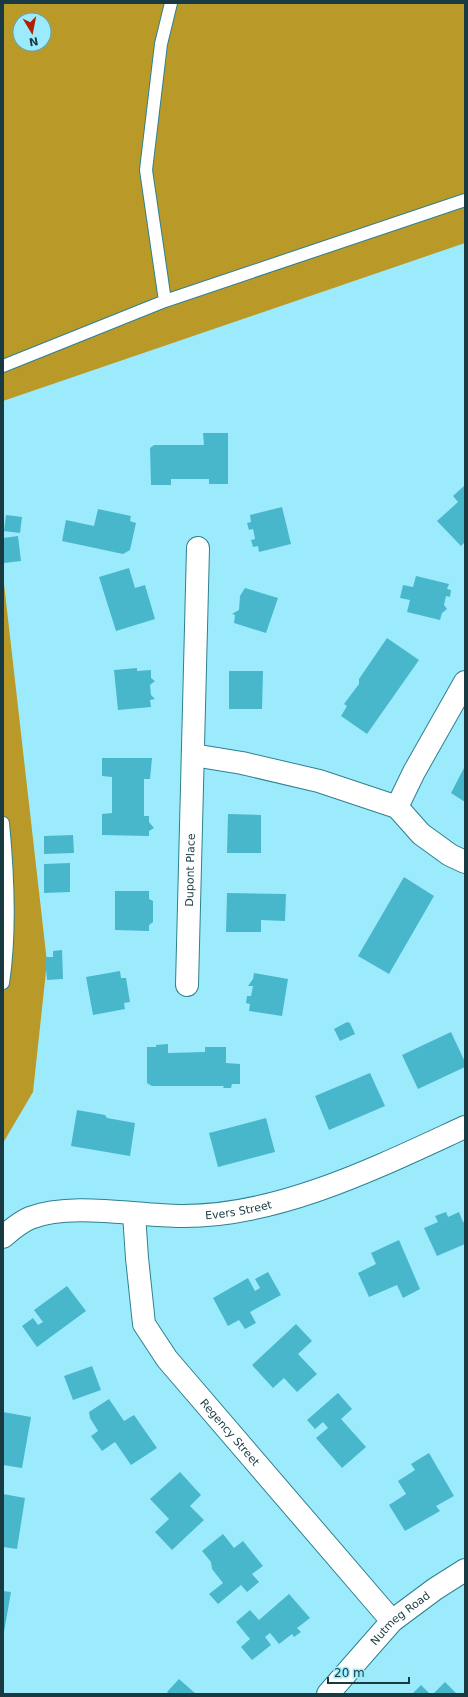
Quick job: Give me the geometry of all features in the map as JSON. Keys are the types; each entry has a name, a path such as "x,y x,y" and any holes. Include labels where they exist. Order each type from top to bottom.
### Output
{"street":[{"name":"Dupont Place","path":"187,985 198,548"},
{"path":"397,808 414,772 465,682"},
{"path":"193,755 242,763 319,781 397,808 421,834 450,855 465,862"},
{"name":"Evers Street","path":"3,1237 15,1227 30,1218 48,1213 78,1210 182,1216 223,1213 266,1205 304,1194 375,1168 465,1128"},
{"name":"Regency Street","path":"134,1214 138,1272 144,1324 167,1359 392,1620"},
{"name":"Nutmeg Road","path":"328,1694 392,1620 435,1589 465,1570"}],"lane":[{"path":"165,301 146,170 161,44 171,3"},
{"path":"3,366 165,301 465,200"},
{"path":"3,823 6,857 7,956 3,983"}],"shaded area":[{"path":"3,3 465,3 465,243 3,401"},
{"path":"3,575 47,962 33,1092 3,1143"}],"building":[{"path":"203,433 228,433 228,484 209,484 209,479 171,479 171,485 151,485 150,448 154,445 204,445"},
{"path":"465,485 465,542 461,546 437,521 458,502 453,496"},
{"path":"282,507 291,544 259,552 258,546 253,547 251,540 255,539 253,529 249,530 247,523 251,522 250,515"},
{"path":"98,509 131,516 130,521 136,523 130,550 123,554 62,541 66,520 94,526"},
{"path":"6,515 22,517 20,533 4,531"},
{"path":"18,536 21,561 4,563 3,538"},
{"path":"129,568 135,588 145,585 155,619 116,631 99,577"},
{"path":"416,576 449,584 447,589 451,590 450,597 446,596 444,605 447,609 442,613 440,620 407,612 410,600 400,598 403,585 413,587"},
{"path":"245,588 278,598 266,633 234,623 235,615 232,614 239,610 240,596"},
{"path":"387,638 419,660 367,734 341,716 347,706 344,704 359,684 359,679"},
{"path":"137,668 137,671 151,670 151,678 155,681 150,685 151,695 155,699 150,700 151,707 118,710 114,670"},
{"path":"229,671 263,671 262,709 229,709"},
{"path":"102,758 152,758 150,779 144,779 144,816 149,816 149,822 154,828 149,831 149,836 102,835 102,814 112,813 112,777 102,776"},
{"path":"465,766 465,802 451,793"},
{"path":"228,814 261,815 261,853 227,853"},
{"path":"73,835 74,853 44,854 44,836"},
{"path":"70,863 70,892 44,893 44,864"},
{"path":"404,877 434,896 389,974 358,956"},
{"path":"115,891 149,891 149,899 153,901 153,922 149,925 149,931 115,930"},
{"path":"227,893 286,894 285,921 261,920 261,932 226,932"},
{"path":"62,950 63,979 47,980 45,957 53,957 53,951"},
{"path":"120,971 121,978 126,978 130,1002 124,1003 125,1009 93,1015 86,977"},
{"path":"254,973 288,979 282,1016 249,1011 250,1004 246,1003 247,996 251,996 253,986 248,986 253,979"},
{"path":"347,1022 350,1023 355,1034 340,1041 334,1029"},
{"path":"451,1032 465,1062 465,1067 418,1089 402,1055"},
{"path":"168,1044 168,1053 205,1052 205,1047 226,1047 226,1063 240,1064 240,1084 232,1084 231,1088 223,1088 224,1086 152,1086 147,1083 147,1047 156,1047 156,1045"},
{"path":"370,1073 385,1106 329,1130 315,1096"},
{"path":"77,1110 105,1115 107,1118 135,1123 130,1156 71,1146"},
{"path":"266,1118 275,1152 218,1167 209,1133"},
{"path":"446,1212 448,1217 459,1212 463,1222 465,1221 465,1244 437,1256 424,1228 438,1222 435,1216"},
{"path":"399,1240 420,1289 403,1298 397,1285 369,1297 358,1273 376,1264 371,1253"},
{"path":"268,1272 281,1295 250,1312 256,1323 245,1329 239,1320 228,1326 213,1298 248,1278 255,1291 260,1288 255,1279"},
{"path":"67,1286 86,1311 37,1347 22,1326 33,1318 38,1325 43,1322 34,1310"},
{"path":"296,1324 312,1341 298,1354 317,1374 297,1392 284,1378 273,1388 252,1365"},
{"path":"92,1366 101,1390 73,1400 64,1376"},
{"path":"338,1393 352,1409 341,1419 366,1447 342,1468 316,1438 328,1428 323,1422 315,1429 307,1420"},
{"path":"109,1399 124,1421 134,1415 157,1448 131,1465 115,1442 102,1451 91,1436 98,1431 90,1418 89,1412"},
{"path":"3,1412 31,1417 22,1468 3,1465"},
{"path":"429,1453 454,1496 436,1506 440,1511 405,1531 389,1505 406,1494 398,1481 415,1470 411,1464"},
{"path":"180,1472 201,1495 190,1506 204,1520 172,1550 155,1532 169,1519 150,1499"},
{"path":"3,1494 25,1498 17,1549 3,1547"},
{"path":"223,1534 234,1548 243,1541 263,1566 252,1574 259,1582 247,1592 241,1585 218,1604 209,1594 223,1583 212,1569 211,1562 202,1551"},
{"path":"3,1591 11,1592 4,1632 3,1632"},
{"path":"289,1594 310,1618 297,1628 301,1632 294,1637 292,1634 279,1644 270,1633 265,1637 271,1645 252,1660 241,1647 250,1639 236,1622 250,1610 259,1620"},
{"path":"179,1679 196,1694 169,1694 167,1692"},
{"path":"445,1682 457,1694 433,1694"},
{"path":"421,1685 430,1694 412,1694"}]}
